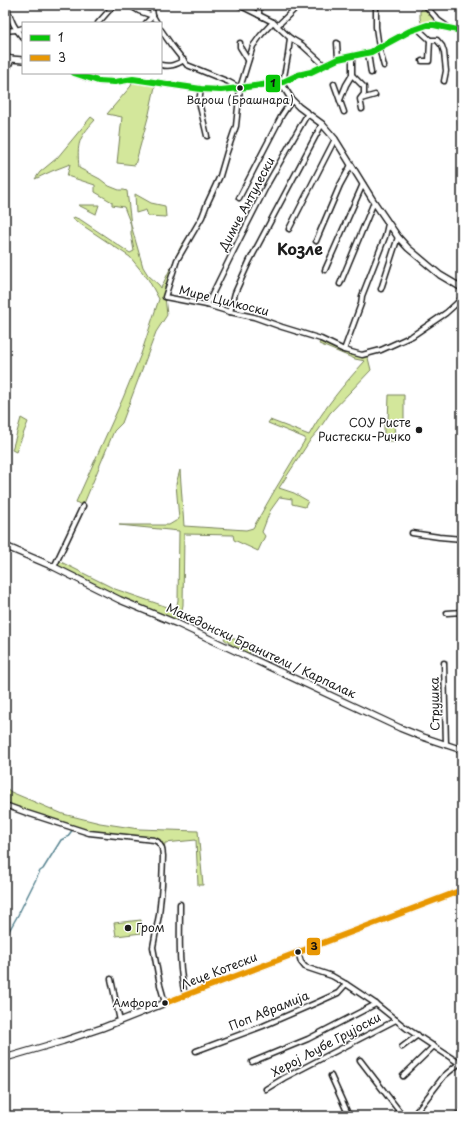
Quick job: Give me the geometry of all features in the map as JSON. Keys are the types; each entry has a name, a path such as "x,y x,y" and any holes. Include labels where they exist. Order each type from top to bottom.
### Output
{"main road":[{"path":"5,57 11,59 5,73"},
{"name":"Македонски Бранители / Карпалак","path":"5,546 54,567 120,600 178,624 408,732 462,750"},
{"name":"Леце Котески","path":"5,1058 63,1041 120,1021 462,890"}],"street":[{"path":"6,5 16,30 22,37"},
{"path":"99,22 114,5"},
{"path":"129,5 139,12 153,16"},
{"path":"154,5 152,9 153,16 156,22"},
{"path":"239,5 273,22 290,38 302,45 324,65"},
{"path":"259,5 259,15"},
{"path":"277,26 299,5"},
{"path":"376,5 376,27 379,48 384,66"},
{"path":"425,5 439,21 450,28"},
{"path":"147,22 153,16"},
{"name":"Мире Цилкоски","path":"273,22 253,46 240,88 236,126 220,176 202,217 177,260 165,297 254,316 282,327 321,339 344,350 362,355 397,344 412,336 439,318 462,298"},
{"path":"77,74 98,81 115,82 133,79 201,89 221,90 240,88 282,82 298,75 311,72 338,59 368,53 417,28 427,25 462,31"},
{"path":"5,31 22,28"},
{"path":"417,28 430,40 437,40 442,46 446,71 444,81"},
{"path":"162,31 188,65 240,88"},
{"path":"290,38 282,82 292,100 322,124 335,139 398,238 440,275 462,288"},
{"path":"422,61 429,61 430,40"},
{"path":"337,42 338,59"},
{"path":"240,43 240,47 248,60"},
{"path":"368,53 372,73"},
{"path":"340,100 352,75 352,56"},
{"path":"11,59 22,60"},
{"path":"162,65 168,66 184,60"},
{"path":"352,75 364,87 364,94 360,99 362,109"},
{"path":"334,84 344,112"},
{"path":"201,89 199,102 207,136"},
{"path":"360,99 375,95"},
{"path":"462,97 462,131"},
{"name":"Димче Антулески","path":"240,198 282,115 292,100"},
{"name":"Димче Антулески","path":"207,305 268,183 308,114"},
{"path":"230,312 235,293 249,262 322,124"},
{"path":"289,229 335,139"},
{"path":"316,241 340,185 351,165"},
{"path":"325,270 363,184"},
{"path":"340,284 374,202"},
{"path":"344,350 361,304 362,296 385,237 388,224"},
{"path":"381,289 398,238"},
{"path":"461,482 462,514"},
{"path":"54,567 83,506"},
{"path":"412,533 462,539"},
{"path":"447,613 462,612"},
{"name":"Струшка","path":"444,663 446,745"},
{"path":"5,805 89,833 154,840 158,842 162,848 163,865 159,915 153,947 165,1003"},
{"path":"180,904 180,960 185,996"},
{"path":"298,952 301,962 305,967 332,976 346,984 376,1004 418,1036 461,1063 444,1076 413,1116"},
{"path":"111,979 120,1021"},
{"name":"Поп Аврамија","path":"196,1051 263,1026 316,1003 338,992 346,984"},
{"name":"Херој Љубе Грујоски","path":"252,1062 308,1039 376,1004"},
{"name":"Херој Љубе Грујоски","path":"266,1089 284,1078 396,1020"},
{"path":"402,1047 418,1036"},
{"path":"403,1076 434,1046"},
{"path":"360,1060 403,1116"},
{"path":"331,1076 349,1116"},
{"path":"455,1116 462,1112"}],"green space":[{"path":"426,6 439,21 450,28 422,27 420,11"},
{"path":"133,79 156,82 135,165 117,163 122,117 107,114 131,86"},
{"path":"91,117 95,120 85,132 80,142 78,153 79,168 100,179 109,186 127,191 131,225 124,207 112,205 112,202 95,192 95,185 67,176 70,164 35,179 40,172 57,158"},
{"path":"135,194 151,203 165,206 166,217 148,216 146,210 136,213"},
{"path":"78,205 99,205 96,214"},
{"path":"74,217 81,220 130,253 134,251 131,225 143,267 148,275 161,288 181,246 199,217 202,217 177,260 165,297 167,315 156,332 122,423 114,431 83,506 76,502 123,398 141,354 159,299 148,279 130,257 73,219"},
{"path":"321,339 344,350 367,354 371,370 330,413 279,488 294,493 308,501 305,507 292,504 292,499 280,497 270,511 262,532 265,536 258,551 234,540 233,535 184,534 183,605 180,618 170,620 54,567 57,560 115,589 176,610 178,600 179,531 119,525 169,525 179,519 176,484 180,470 184,526 246,530 253,528 305,440 305,438 268,423 270,420 309,435 335,396 365,361 355,359 319,344"},
{"path":"389,395 404,395 404,422 388,422"},
{"path":"21,418 28,422 16,452 12,450"},
{"path":"384,423 394,423 395,441 384,441"},
{"path":"225,636 253,645 248,657 224,639"},
{"path":"5,787 11,792 63,814 100,823 139,829 198,831 203,885 198,885 196,840 165,843 163,856 158,842 89,833 5,805"},
{"name":"Гром","path":"141,920 142,933 116,936 114,923"}],"waterway":[{"path":"5,938 40,871 43,869 61,840 67,837 74,828"}],"transit line":[{"name":"1","path":"77,74 98,81 115,82 133,79 201,89 221,90 240,88 283,82 298,75 311,72 338,59 371,52 410,31 427,25 462,31"},
{"name":"3","path":"165,1003 462,890"}],"place":[{"name":"Варош (Брашнара)","path":"240,88"},
{"name":"СОУ Ристе Ристески-Ричко","path":"419,430"},
{"name":"Гром","path":"128,928"},
{"name":"Амфора","path":"165,1003"}],"district":[{"name":"Козле","path":"300,249"}]}
